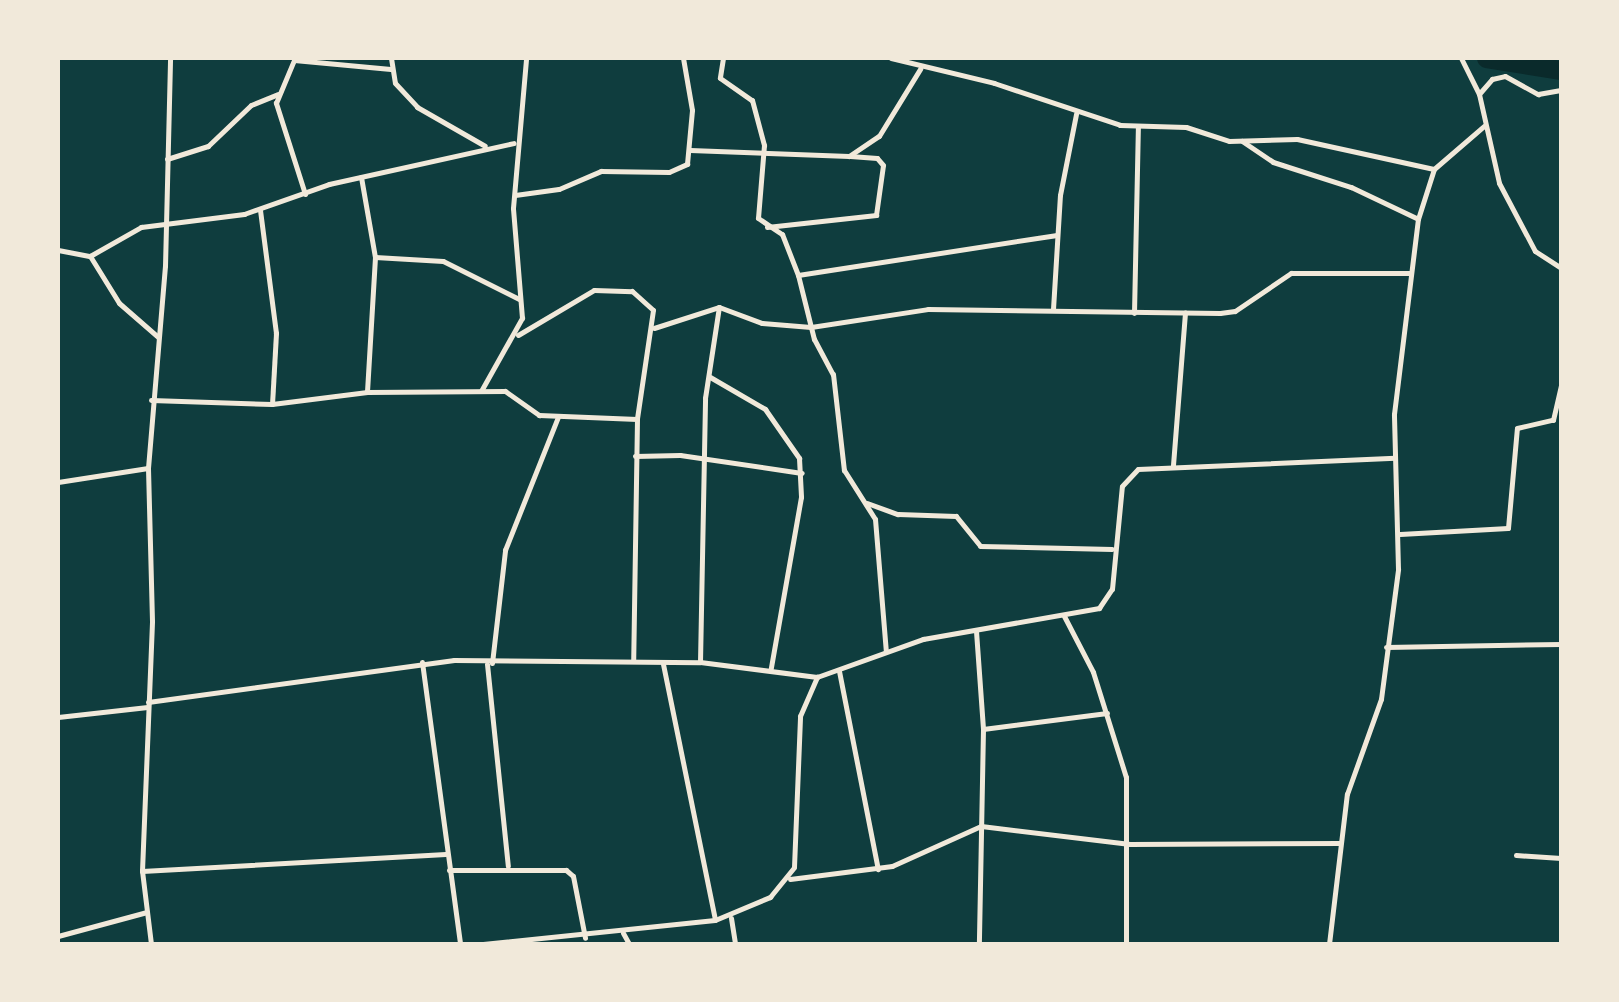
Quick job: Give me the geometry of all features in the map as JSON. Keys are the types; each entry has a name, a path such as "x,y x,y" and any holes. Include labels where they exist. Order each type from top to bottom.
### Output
{"street":[{"path":"151,944 142,871 148,705 148,468 166,222 170,58"},
{"path":"391,58 391,69 417,107 485,146"},
{"path":"518,335 514,143 526,58"},
{"path":"514,195 559,189 615,169 668,172 687,164 692,110 683,58"},
{"path":"723,58 720,78 752,100 764,153 758,218 764,228 782,234 798,275 811,327 834,374 844,470 875,519 886,652"},
{"path":"891,58 920,68 994,83 1076,114 1138,127 1186,127 1242,141 1297,139 1434,169"},
{"path":"1461,58 1479,94 1484,126 1499,183 1535,251 1561,268"},
{"path":"306,194 278,94 294,60 391,69"},
{"path":"849,156 879,136 920,68"},
{"path":"1479,94 1492,79 1505,76 1538,94 1561,90"},
{"path":"167,159 208,146 251,105 278,94"},
{"path":"1052,309 1056,234 1076,114"},
{"path":"1329,944 1339,843 1347,794 1381,699 1400,534 1395,458 1409,272 1418,219 1434,169 1484,126"},
{"path":"1134,313 1138,127"},
{"path":"1242,141 1273,162 1351,187 1418,219"},
{"path":"58,250 90,256 135,230 166,222 260,210 361,177 485,146 514,143"},
{"path":"690,150 877,158 883,165 876,215 764,228"},
{"path":"361,177 375,257 368,392"},
{"path":"260,210 276,333 272,404"},
{"path":"798,275 1056,234"},
{"path":"90,256 111,293 158,337"},
{"path":"375,257 443,261 519,299"},
{"path":"653,328 719,307 762,323 811,327 928,309 1052,309 1134,313 1235,311 1300,271 1409,272"},
{"path":"481,391 518,335 594,290 644,295 653,310 653,328 637,419 632,661"},
{"path":"699,662 710,377 719,307"},
{"path":"1173,465 1185,312"},
{"path":"710,377 777,421 802,473 771,668"},
{"path":"1400,534 1508,528 1517,428 1553,421 1561,386"},
{"path":"151,400 272,404 368,392 510,392 531,411 558,417 637,419"},
{"path":"508,866 489,664 505,550 558,417"},
{"path":"635,456 708,461 802,473"},
{"path":"58,717 364,676 422,662 699,662 771,668 817,677 886,652 976,631 1091,612 1108,601 1112,548 1128,475 1173,465 1395,458"},
{"path":"58,482 148,468"},
{"path":"867,503 898,514 956,516 980,546 1112,548"},
{"path":"1064,616 1107,713 1126,777 1130,844 1126,944"},
{"path":"976,631 984,729 979,944"},
{"path":"1386,647 1561,644"},
{"path":"375,944 461,944 446,854 422,662"},
{"path":"663,664 715,920"},
{"path":"839,671 878,869"},
{"path":"790,879 802,800 800,716 817,677"},
{"path":"984,729 1107,713"},
{"path":"483,944 576,942 585,938 731,918 790,879 878,869 981,826 1130,844 1339,843"},
{"path":"142,871 446,854"},
{"path":"1516,855 1561,859"},
{"path":"449,870 508,866 572,874 585,938"},
{"path":"58,936 147,912"},
{"path":"731,918 735,944"},
{"path":"623,933 629,944"}],"waterway":[{"path":"1486,58 1561,70"}]}
